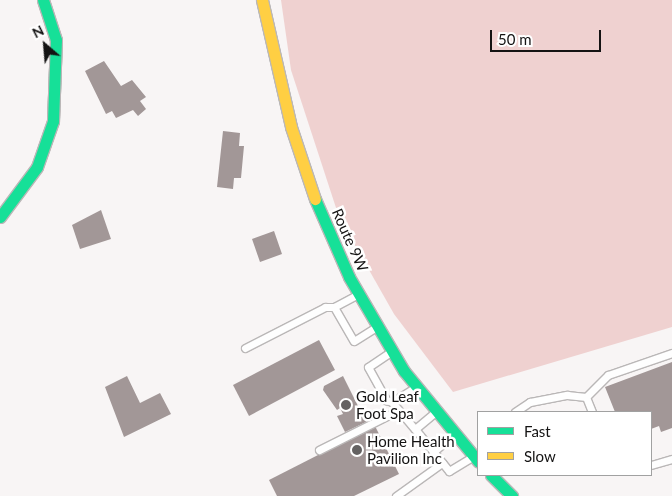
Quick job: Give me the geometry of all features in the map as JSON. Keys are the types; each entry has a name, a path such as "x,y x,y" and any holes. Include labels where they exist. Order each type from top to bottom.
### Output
{"main road":[{"path":"0,216 37,167 52,121 56,40 43,0"},
{"name":"Route 9W","path":"262,0 273,62 299,153 358,294 391,352 416,387 435,412 473,452"},
{"path":"492,476 512,496"}],"lane":[{"path":"245,348 325,307 334,307 358,294"},
{"path":"334,307 354,341 377,327"},
{"path":"391,352 368,367 386,400 392,402 399,410 448,471 456,470 473,452"},
{"path":"586,397 608,375 672,353"},
{"path":"392,402 416,387"},
{"path":"516,411 530,402 568,395 586,397"},
{"path":"586,397 592,411"},
{"path":"319,450 399,410"},
{"path":"415,429 435,412"},
{"path":"433,452 455,434"},
{"path":"652,465 672,459"},
{"path":"396,496 442,463"}],"shaded area":[{"path":"281,0 672,0 672,327 453,392 394,314 339,217 291,70"}],"building":[{"path":"104,61 121,86 132,80 146,97 140,101 146,109 138,116 133,110 116,118 112,111 106,114 85,71"},
{"path":"223,131 240,133 239,146 244,146 241,178 234,178 233,189 217,187"},
{"path":"101,210 111,239 80,249 72,225"},
{"path":"274,231 282,254 260,262 252,239"},
{"path":"319,340 335,370 249,416 233,385"},
{"path":"672,362 672,428 661,432 659,426 652,429 652,411 615,411 605,387"},
{"path":"127,376 140,403 160,393 171,414 124,437 105,387"},
{"name":"Gold Leaf Foot Spa","path":"343,376 366,422 345,432 337,416 343,414 340,408 337,410 323,390 324,386"},
{"name":"Home Health Pavilion Inc","path":"375,426 399,474 354,496 277,496 269,480"}],"traffic: fast":[{"path":"0,217 37,167 53,121 56,40 43,0"},
{"path":"315,199 349,277 404,371 477,460"},
{"path":"492,476 512,496"}],"traffic: slow":[{"path":"262,0 291,127 315,199"}],"place":[{"name":"Gold Leaf Foot Spa","path":"346,405"},
{"name":"Home Health Pavilion Inc","path":"357,450"}]}
